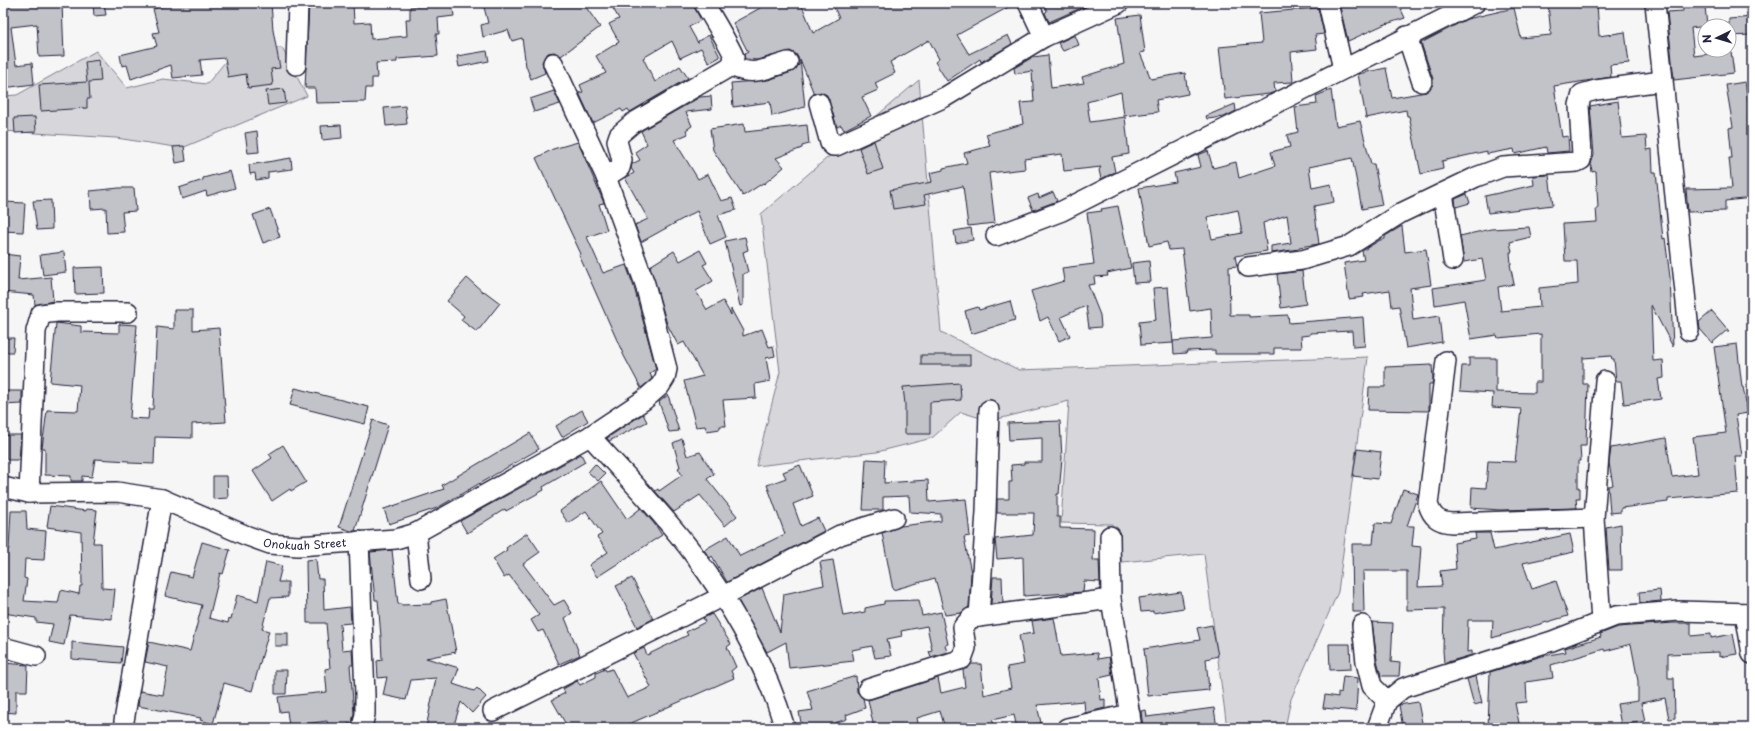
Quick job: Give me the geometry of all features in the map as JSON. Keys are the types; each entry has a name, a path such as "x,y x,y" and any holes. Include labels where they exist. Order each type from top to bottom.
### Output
{"street":[{"path":"296,65 298,3"},
{"path":"606,177 620,168 622,160 617,141 618,135 633,123 731,66 734,57 731,48 724,39 704,3"},
{"path":"1028,3 1044,36"},
{"path":"819,103 830,143 836,146 944,97 1044,36 1118,3"},
{"path":"1328,3 1342,69"},
{"path":"996,236 1062,211 1475,3"},
{"path":"1655,3 1689,331"},
{"path":"1407,36 1422,82"},
{"path":"731,66 745,72 752,73 788,62"},
{"name":"Onokuah Street","path":"3,487 29,492 117,492 162,499 245,535 270,544 298,546 396,539 416,533 590,436 644,400 662,382 667,369 645,284 606,177 553,63"},
{"path":"1248,268 1302,260 1348,246 1401,213 1476,177 1503,168 1577,162 1581,160 1582,155 1579,106 1582,94 1596,90 1662,81"},
{"path":"1443,193 1453,260"},
{"path":"29,492 36,331 41,314 57,312 128,312"},
{"path":"1446,361 1428,504 1431,514 1442,522 1452,523 1595,524"},
{"path":"1601,621 1595,524 1605,381"},
{"path":"979,617 986,512 989,410"},
{"path":"590,436 691,551 723,596 766,674 785,728"},
{"path":"124,721 162,499"},
{"path":"493,711 723,596 840,535 894,518"},
{"path":"1527,532 1595,524"},
{"path":"416,533 421,579"},
{"path":"1067,728 1131,721 1111,599 1110,536"},
{"path":"359,541 365,695 365,714 362,728"},
{"path":"868,688 962,659 966,648 963,627 971,618 1111,599"},
{"path":"1377,728 1387,701 1402,688 1552,641 1616,616 1679,611 1748,613 1752,654"},
{"path":"1362,625 1366,662 1372,686 1387,701"},
{"path":"3,647 36,656"}],"shaded area":[{"path":"267,48 282,48 307,96 182,148 116,138 3,131 3,96 17,95 96,51 127,88 163,79 207,84 231,55"},
{"path":"919,80 941,332 1019,370 1368,357 1338,592 1291,699 1285,728 1227,728 1204,554 1122,562 1112,524 1061,523 1069,401 990,421 961,412 932,438 877,452 756,466 780,372 761,214"}],"building":[{"path":"12,3 62,3 64,56 39,57 37,24 11,27 16,65 32,63 34,84 3,88 3,6 12,5"},
{"path":"93,3 104,3 106,15 94,16"},
{"path":"175,3 271,3 273,30 280,68 271,69 273,85 248,88 246,74 228,77 225,58 200,60 202,75 173,78 171,65 131,79 127,65 122,66 120,55 157,46 153,33 159,32 153,9"},
{"path":"309,3 353,3 354,23 370,22 371,39 407,36 406,19 410,19 410,7 435,5 435,3 452,3 454,16 438,18 439,34 436,34 438,56 397,59 397,62 376,63 377,78 372,78 372,88 366,88 365,102 316,103 315,88 305,88"},
{"path":"483,3 583,3 600,27 561,56 554,52 548,53 542,62 545,73 531,79 526,66 522,38 512,41 508,30 483,37 481,25 488,23"},
{"path":"610,3 692,3 701,20 689,27 698,43 698,41 709,35 720,57 709,63 701,48 680,58 672,41 643,58 655,82 680,66 688,78 630,112 628,109 623,112 621,109 593,123 579,93 583,92 580,85 606,73 596,56 619,42 609,24 619,19"},
{"path":"769,3 801,3 813,33 839,18 832,3 1016,3 957,35 969,54 1008,35 1012,44 981,62 980,59 947,81 935,62 939,59 929,40 890,62 895,73 875,83 878,90 862,97 871,116 844,130 841,125 837,127 827,95 821,92 814,94 800,59 805,107 772,116 770,102 733,107 731,83 768,80 792,72 799,65 799,59 796,54 790,51 757,60 745,59 744,54 748,52 733,23"},
{"path":"1043,3 1092,3 1049,22 1045,13 1047,11"},
{"path":"1339,3 1398,3 1405,18 1383,25 1348,41"},
{"path":"1597,3 1599,36 1625,32 1629,63 1610,65 1611,77 1554,86 1562,137 1568,136 1569,151 1547,153 1546,147 1515,154 1514,149 1487,154 1487,151 1442,161 1443,169 1421,174 1409,116 1407,116 1406,110 1366,118 1358,74 1386,68 1392,98 1426,92 1433,85 1433,79 1421,43 1467,19 1514,8 1521,38 1551,35 1548,4"},
{"path":"1705,6 1706,18 1697,18 1697,27 1691,28 1694,56 1697,56 1697,58 1732,58 1734,73 1674,80 1667,12 1683,11 1683,8"},
{"path":"1318,8 1324,34 1315,35 1317,49 1291,52 1293,82 1274,83 1275,92 1269,94 1225,99 1219,47 1262,43 1259,13"},
{"path":"1140,15 1145,52 1140,53 1151,79 1185,73 1188,94 1156,100 1158,112 1124,116 1121,92 1087,102 1090,122 1125,117 1129,154 1112,157 1115,172 1101,179 1099,170 1101,167 1064,171 1062,154 1024,159 1025,169 989,173 995,223 968,226 963,186 924,195 926,204 893,209 890,190 932,182 930,173 943,170 943,168 967,163 964,153 990,146 986,134 1023,124 1020,103 1034,102 1032,71 1015,74 1014,68 1033,57 1048,55 1051,88 1084,83 1082,77 1124,64 1117,18"},
{"path":"1752,17 1752,35 1737,36 1737,18"},
{"path":"1075,35 1079,45 1063,51 1058,43"},
{"path":"487,51 489,61 459,67 457,56"},
{"path":"99,60 101,81 89,82 90,99 87,99 87,108 41,111 39,85 87,82 85,62"},
{"path":"1745,82 1751,118 1748,119 1752,154 1752,198 1725,201 1725,211 1688,212 1686,189 1732,188 1729,158 1732,158 1729,128 1733,127 1726,85"},
{"path":"284,89 286,103 268,105 266,91"},
{"path":"1331,90 1336,126 1360,121 1371,164 1374,164 1382,205 1362,209 1352,158 1309,167 1312,188 1331,184 1334,202 1314,206 1319,244 1299,247 1299,249 1271,253 1271,246 1291,243 1287,215 1263,223 1267,251 1235,256 1237,266 1229,267 1230,315 1249,315 1249,317 1288,315 1289,323 1363,317 1365,346 1353,347 1352,331 1310,333 1310,335 1301,336 1302,348 1274,348 1274,354 1215,354 1215,350 1186,351 1187,353 1174,354 1173,341 1212,338 1211,308 1190,311 1182,249 1169,250 1167,242 1149,246 1139,188 1176,182 1174,173 1201,167 1198,155 1208,151 1213,168 1236,162 1239,178 1275,166 1271,152 1290,147 1287,135 1298,132 1295,107 1317,104 1316,96","holes":["1238,210 1242,233 1212,239 1207,217"]},
{"path":"554,91 560,104 534,112 530,99"},
{"path":"711,96 712,109 686,112 692,126 686,130 688,134 674,140 698,179 708,174 721,201 732,198 736,210 718,215 726,237 710,244 697,211 641,242 635,225 648,219 625,178 634,173 631,168 632,164 640,160 635,152 647,144 641,131 700,97"},
{"path":"1618,101 1622,138 1646,136 1647,150 1652,149 1653,172 1656,172 1663,239 1665,238 1670,277 1673,347 1651,305 1653,361 1663,360 1664,378 1658,379 1661,399 1624,404 1621,381 1616,381 1614,359 1612,359 1611,356 1583,358 1583,384 1588,384 1586,446 1580,446 1581,461 1578,461 1578,488 1580,488 1580,498 1576,498 1577,508 1500,510 1471,508 1472,487 1486,488 1488,461 1515,462 1521,409 1492,407 1493,393 1460,391 1462,366 1469,366 1469,358 1496,358 1496,392 1535,393 1535,382 1541,382 1541,334 1498,338 1497,335 1471,339 1464,300 1435,305 1433,288 1486,280 1482,259 1464,262 1460,236 1491,229 1529,227 1531,237 1510,242 1512,252 1510,252 1510,264 1514,284 1498,287 1501,311 1540,307 1539,288 1578,284 1577,261 1565,261 1563,224 1597,222 1596,208 1598,208 1596,171 1592,172 1591,164 1594,155 1590,106"},
{"path":"1235,104 1236,111 1224,117 1207,119 1206,116"},
{"path":"405,106 407,124 386,126 384,108"},
{"path":"35,117 36,132 15,133 14,118"},
{"path":"744,124 745,132 807,125 809,144 776,158 784,167 764,184 763,183 743,196 713,150 710,129"},
{"path":"341,125 342,138 322,140 321,126"},
{"path":"257,131 259,152 248,153 245,133"},
{"path":"874,141 883,169 868,174 859,148"},
{"path":"578,142 604,203 599,204 607,230 587,237 603,273 626,265 634,287 656,369 650,373 652,379 641,388 624,356 579,255 581,254 536,158 553,149"},
{"path":"184,146 186,161 176,163 173,147"},
{"path":"291,158 292,169 268,172 268,178 256,180 255,173 250,174 249,165"},
{"path":"230,171 235,188 207,196 206,191 182,199 179,188 203,180 203,178"},
{"path":"1549,175 1553,205 1488,213 1485,196 1534,185 1533,176"},
{"path":"134,188 136,211 122,212 124,232 107,233 106,208 91,209 90,191"},
{"path":"1053,192 1057,201 1033,210 1028,198 1038,194 1039,198"},
{"path":"1467,194 1470,203 1456,207 1455,199"},
{"path":"51,200 52,229 37,230 33,201"},
{"path":"3,202 25,203 23,232 3,231"},
{"path":"1118,206 1131,268 1107,273 1108,276 1094,277 1095,284 1088,285 1100,315 1101,327 1089,328 1086,306 1061,317 1070,336 1059,341 1048,317 1040,321 1031,291 1064,281 1062,268 1094,264 1087,213 1102,211 1101,209"},
{"path":"270,209 280,237 263,243 253,215"},
{"path":"1402,226 1405,252 1426,249 1431,285 1410,288 1413,320 1439,316 1442,342 1406,348 1399,306 1392,307 1390,290 1363,294 1364,297 1349,299 1344,263 1364,260 1362,251 1380,240 1385,239 1385,236"},
{"path":"971,228 973,240 956,243 954,231"},
{"path":"745,237 748,250 743,252 748,272 743,274 743,305 740,306 725,241"},
{"path":"700,250 707,263 703,265 713,281 696,291 707,310 723,301 731,315 731,309 743,331 743,336 762,329 769,347 773,346 775,356 766,358 770,381 755,384 756,398 723,400 726,426 720,426 720,429 707,431 705,426 696,427 684,381 703,376 684,342 678,345 667,324 650,266 674,251 680,261"},
{"path":"64,252 66,272 43,275 40,255"},
{"path":"3,254 20,256 18,280 51,277 53,301 35,305 34,295 3,292"},
{"path":"1149,261 1151,282 1134,283 1132,263"},
{"path":"103,267 104,293 75,294 74,268"},
{"path":"1302,271 1306,304 1281,308 1277,274"},
{"path":"467,278 483,292 484,291 500,303 477,332 461,320 464,316 447,301"},
{"path":"1168,287 1173,343 1141,345 1139,322 1156,320 1153,288"},
{"path":"1010,301 1015,320 971,334 965,311 978,307 979,310"},
{"path":"174,310 193,310 193,330 219,328 226,422 192,424 192,438 155,437 154,464 95,459 92,477 82,476 82,481 71,481 71,476 45,475 45,448 42,448 47,410 78,411 80,385 50,382 56,323 81,326 81,332 119,333 119,324 137,325 130,418 148,419 149,409 153,409 157,327 174,329"},
{"path":"1712,311 1729,331 1726,331 1712,343 1700,329 1699,322"},
{"path":"3,338 14,338 13,352 3,352"},
{"path":"1737,344 1742,387 1748,413 1736,415 1742,456 1735,456 1738,493 1668,499 1668,502 1621,508 1621,512 1610,513 1608,486 1613,485 1609,463 1611,448 1666,438 1672,477 1698,474 1693,437 1726,433 1714,347"},
{"path":"921,355 970,355 970,365 921,365"},
{"path":"1432,365 1433,379 1432,384 1429,384 1429,411 1368,410 1369,387 1385,387 1385,367"},
{"path":"960,383 961,400 930,402 930,434 905,434 905,404 903,387"},
{"path":"295,388 369,407 365,424 290,405"},
{"path":"3,391 22,391 22,404 3,405"},
{"path":"668,395 679,431 669,432 659,402"},
{"path":"582,410 588,421 562,437 556,426"},
{"path":"643,414 647,422 609,441 607,438"},
{"path":"373,420 388,425 355,531 351,531 339,527"},
{"path":"1060,421 1062,458 1059,494 1057,494 1057,517 1060,517 1060,528 1094,529 1093,560 1099,560 1100,582 1084,581 1083,592 1024,596 1023,557 997,559 995,539 1033,535 1034,513 997,513 997,499 1009,499 1009,482 1012,482 1011,465 1024,464 1024,462 1042,462 1042,438 1009,440 1008,423"},
{"path":"530,433 539,449 437,508 389,524 384,509 444,489 442,485"},
{"path":"7,435 21,435 19,460 7,460"},
{"path":"682,439 687,456 700,452 714,474 707,479 737,516 725,526 700,495 674,512 655,491 658,489 659,491 682,475 678,468 680,467 673,443"},
{"path":"283,445 306,482 291,491 290,489 272,501 253,471 272,458 269,454"},
{"path":"1357,449 1381,452 1378,479 1353,476"},
{"path":"581,454 585,462 543,487 544,490 506,511 505,509 467,533 460,521"},
{"path":"866,459 885,460 884,483 928,480 929,502 966,499 970,536 964,537 971,573 969,607 961,613 945,615 935,578 893,590 882,533 901,526 941,521 941,514 910,512 909,496 883,497 883,510 863,510"},
{"path":"595,464 605,474 598,481 588,472"},
{"path":"800,465 813,496 793,504 801,526 818,518 824,531 727,582 712,556 710,558 704,550 728,536 740,556 785,534 767,485 786,478 783,472"},
{"path":"213,476 227,476 228,498 213,499"},
{"path":"601,481 627,519 641,508 662,535 597,577 589,565 608,552 597,537 602,534 586,511 568,523 560,511"},
{"path":"1403,489 1418,494 1407,526 1414,526 1412,546 1421,547 1418,587 1442,586 1440,571 1456,569 1454,543 1476,539 1475,533 1490,533 1494,550 1570,534 1574,552 1523,563 1532,589 1556,581 1568,616 1492,638 1493,620 1468,620 1467,652 1472,651 1472,655 1444,663 1444,609 1407,610 1407,571 1363,571 1364,612 1353,612 1352,544 1373,544 1375,523 1391,524"},
{"path":"50,506 86,511 86,509 97,510 93,543 101,543 102,588 115,589 112,619 70,615 64,645 49,642 53,624 36,622 36,618 3,613 3,548 9,549 11,511 26,511 27,529 46,531 44,560 25,559 24,578 27,579 24,601 58,603 61,590 79,594 80,586 82,586 81,532 47,527"},
{"path":"1621,524 1622,570 1609,570 1606,527"},
{"path":"527,533 540,552 523,564 554,605 564,600 572,613 565,618 580,655 559,664 543,630 538,632 531,620 539,615 509,575 504,578 493,559 507,550 506,548"},
{"path":"202,542 230,550 223,574 220,573 209,618 228,623 229,618 231,619 237,595 258,601 266,562 282,566 278,582 288,582 288,597 270,598 262,629 269,631 252,691 224,683 213,724 200,720 201,718 138,706 140,691 163,695 168,667 145,662 149,642 190,651 202,605 165,596 171,572 192,577"},
{"path":"392,550 398,604 431,604 431,602 446,599 456,652 426,658 459,668 453,684 474,691 477,688 486,697 472,713 461,702 453,728 426,728 436,678 411,680 406,700 383,695 387,677 378,678 377,661 382,660 381,637 378,600 375,600 370,552"},
{"path":"316,559 318,579 323,579 324,610 350,607 351,623 340,624 342,650 352,649 353,665 350,665 354,713 352,724 348,724 348,726 328,727 327,721 289,726 287,711 280,712 278,697 327,692 325,669 330,668 326,623 307,623 306,560"},
{"path":"833,560 843,616 865,612 865,608 884,604 884,601 919,600 922,616 941,612 948,644 945,645 947,652 931,657 929,651 932,650 927,626 901,631 902,636 887,639 891,656 875,658 872,646 852,650 854,661 789,668 786,642 767,652 738,600 762,588 780,632 784,594 824,585 820,562"},
{"path":"993,577 1002,577 1003,603 991,604"},
{"path":"632,578 653,619 637,627 616,586"},
{"path":"1660,590 1661,601 1640,603 1639,592"},
{"path":"1181,592 1184,608 1153,613 1153,611 1141,612 1139,598"},
{"path":"712,614 731,644 727,647 736,667 731,671 734,678 620,728 568,728 552,700 565,693 563,689 577,681 580,685 596,677 596,673 605,669 606,671 612,669 627,698 651,687 633,653 644,648 647,655 688,635 686,632 705,622 703,618"},
{"path":"1054,618 1061,656 1097,653 1098,659 1109,657 1112,675 1099,678 1101,700 1105,699 1105,708 1085,713 1084,701 1037,705 1041,723 1017,728 1014,715 992,720 996,728 945,728 940,711 917,718 919,728 874,728 868,700 938,678 941,693 965,687 963,670 971,664 981,664 984,695 1011,688 1007,667 1024,664 1019,635 1034,633 1032,621"},
{"path":"1372,622 1393,623 1391,662 1400,663 1399,676 1381,676 1377,660"},
{"path":"1691,623 1691,636 1711,634 1711,638 1733,634 1737,654 1719,657 1719,652 1668,654 1668,678 1674,678 1675,718 1669,719 1665,698 1641,703 1645,721 1621,725 1617,704 1638,701 1638,681 1631,644 1605,651 1604,649 1551,665 1553,678 1526,682 1527,702 1515,703 1520,728 1488,728 1490,672 1542,656 1566,652 1565,648 1601,637 1600,634 1618,627"},
{"path":"1212,625 1218,656 1206,659 1209,690 1148,696 1144,649 1200,640 1197,628"},
{"path":"275,633 288,633 288,646 275,646"},
{"path":"72,642 123,647 121,663 72,659"},
{"path":"1329,644 1350,644 1351,669 1330,670"},
{"path":"3,663 28,665 27,691 16,691 16,713 3,712"},
{"path":"275,670 287,670 286,694 275,694"},
{"path":"856,676 857,692 863,698 865,708 846,715 847,719 819,728 802,728 799,712 813,710 807,691"},
{"path":"1343,676 1358,678 1356,711 1323,708 1325,695 1338,697 1338,692 1341,693"},
{"path":"1476,676 1482,703 1474,705 1467,679"},
{"path":"1418,702 1423,728 1403,728 1399,705"},
{"path":"1214,708 1217,728 1143,728 1141,711 1146,710 1147,717"}]}
